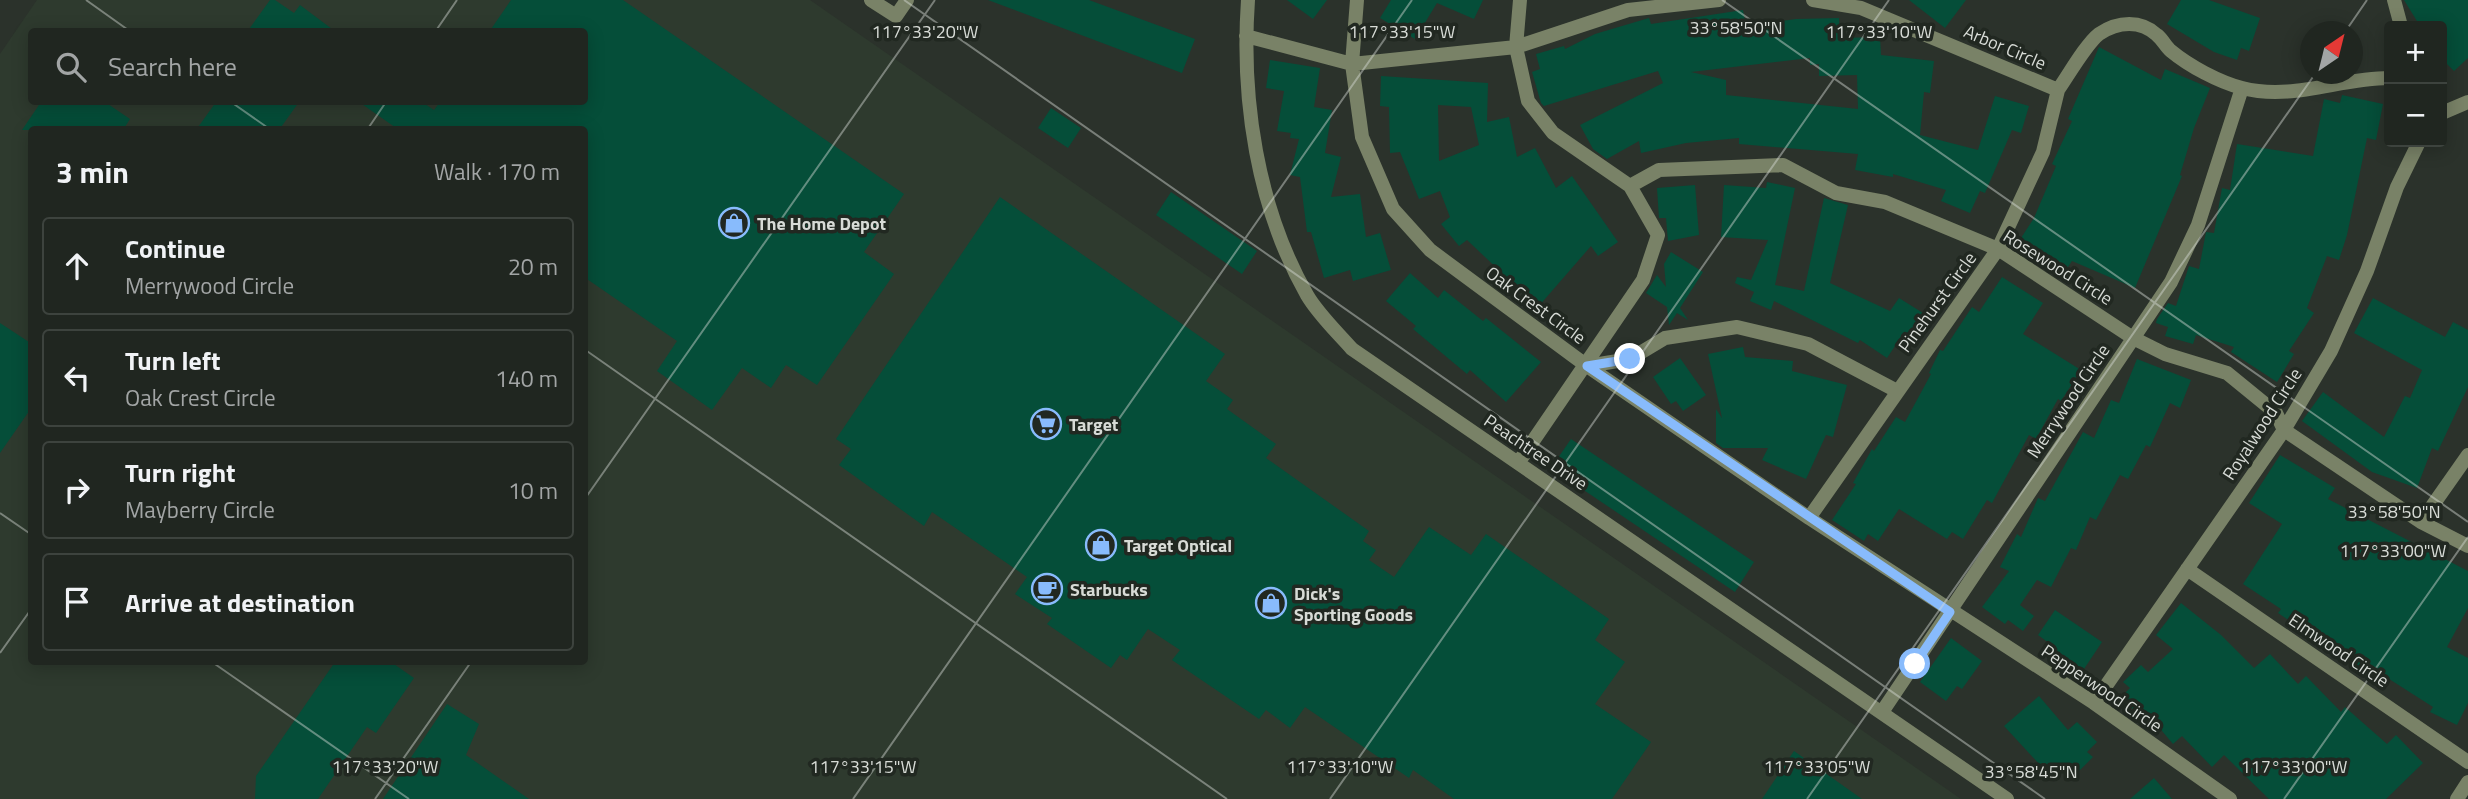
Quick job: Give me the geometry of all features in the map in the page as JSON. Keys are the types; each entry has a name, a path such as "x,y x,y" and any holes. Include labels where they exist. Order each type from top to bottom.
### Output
{"street":[{"path":"871,0 896,16 907,0"},
{"name":"Peachtree Drive","path":"1248,0 1246,36 1251,128 1270,212 1308,296 1352,349 2007,799"},
{"name":"Oak Crest Circle","path":"1357,0 1352,64 1362,137 1393,209 1430,250 1587,366 1950,612"},
{"path":"1518,463 1587,366 1643,280 1657,235 1630,186 1553,133 1528,101 1516,47 1520,0"},
{"path":"1246,36 1352,64 1516,47 1628,10 1719,0"},
{"name":"Arbor Circle","path":"1812,0 1861,8 2058,90 2098,35 2120,25 2141,23 2158,36 2170,51 2206,72 2242,88 2298,93 2384,78"},
{"path":"2394,0 2400,21"},
{"name":"Merrywood Circle","path":"1882,712 2171,282 2197,225 2242,88"},
{"name":"Pinehurst Circle","path":"1809,518 1998,249 2043,152 2058,90"},
{"path":"2447,107 2468,102"},
{"name":"Royalwood Circle","path":"2094,703 2284,430 2331,351 2367,271 2397,187 2416,147"},
{"name":"Rosewood Circle","path":"1630,186 1659,170 1783,165 1836,193 1885,202 1998,249 2133,338 2165,354 2227,373 2276,413 2284,430 2421,522 2468,546"},
{"path":"1587,366 1630,359 1665,338 1737,327 1808,344 1896,391"},
{"path":"2421,522 2468,456"},
{"name":"Elmwood Circle","path":"2187,569 2468,762"},
{"name":"Pepperwood Circle","path":"1950,612 2094,703 2231,799"},
{"path":"2457,799 2468,782"}],"shaded area":[{"path":"37,0 810,0 1961,799 0,799 0,54"}],"building":[{"path":"270,0 275,0 294,13 300,5 331,28 250,28"},
{"name":"The Home Depot","path":"511,0 623,0 904,194 864,252 894,274 817,385 786,365 771,388 742,368 712,410 657,371 677,341 588,280 588,126 393,126 363,105 426,105 434,110 438,105 588,105 588,28 492,28"},
{"path":"988,0 1089,0 1195,39 1182,73"},
{"path":"1287,0 1327,0 1313,19"},
{"path":"1391,0 1483,0 1474,19 1437,3 1415,39 1380,18"},
{"path":"1909,0 1966,0 1945,28"},
{"path":"2181,0 2209,0 2260,18 2249,51 2241,48 2237,60 2214,52 2167,24"},
{"path":"2404,0 2468,0 2468,58 2454,71 2447,64 2447,21 2417,21"},
{"path":"1743,10 1746,26 1796,19 1839,18 1840,38 1880,37 1881,55 1934,61 1930,93 1924,92 1920,135 1978,150 1995,96 2029,106 2021,133 2012,130 1985,193 1980,191 1970,213 1941,201 1946,190 1893,174 1893,177 1855,170 1858,154 1739,144 1739,138 1686,143 1641,153 1639,141 1607,159 1593,149 1580,125 1663,83 1658,71 1544,106 1532,72 1540,69 1536,54 1564,46 1565,49 1595,34 1649,18 1651,24","holes":["1810,58 1810,65 1819,64 1819,76 1857,75 1858,109 1726,95 1726,80 1691,72"]},
{"path":"2099,47 2161,80 2165,69 2210,88 2194,128 2180,175 2182,176 2135,288 2072,261 2068,267 2021,238 2034,218 2056,166 2052,164 2072,121 2068,119"},
{"path":"1270,60 1320,68 1314,107 1332,110 1325,153 1341,157 1331,197 1360,194 1366,237 1380,233 1391,270 1353,281 1350,270 1324,278 1311,232 1307,232 1300,177 1290,175 1299,139 1290,138 1291,133 1277,131 1284,91 1266,88"},
{"path":"1381,76 1488,83 1487,122 1509,117 1517,157 1535,148 1556,188 1572,176 1618,242 1598,256 1591,246 1538,307 1467,240 1459,246 1441,224 1450,217 1440,191 1419,199 1400,152 1390,153 1389,107 1380,106","holes":["1438,105 1471,107 1479,145 1439,161"]},
{"path":"2342,95 2383,104 2376,140 2367,138 2347,235 2339,260 2327,256 2307,308 2314,313 2289,351 2294,354 2277,382 2231,352 2234,347 2196,335 2193,344 2165,336 2168,327 2156,323 2157,319 2168,303 2176,306 2189,266 2199,269 2206,232 2214,233 2222,188 2230,190 2237,144 2313,156 2324,99 2340,103"},
{"path":"39,105 109,105 130,119 126,126 28,126 28,130 22,130"},
{"path":"214,105 297,105 282,126 199,126"},
{"path":"1051,108 1081,128 1068,148 1038,128"},
{"path":"1767,182 1795,188 1775,285 1804,291 1824,198 1848,205 1830,283 1890,311 1899,298 1923,313 1904,343 1899,340 1887,358 1860,340 1858,343 1774,301 1771,310 1750,301 1754,292 1735,283 1737,277 1751,280 1768,240 1721,237 1724,185 1766,188"},
{"path":"1695,185 1699,235 1668,241 1666,218 1659,218 1657,188"},
{"path":"1171,192 1257,251 1242,274 1156,215"},
{"path":"1000,197 1225,354 1206,381 1233,400 1227,409 1276,444 1266,458 1369,531 1363,541 1376,550 1369,560 1394,577 1429,527 1471,555 1486,534 1609,619 1595,640 1625,662 1595,704 1651,742 1612,799 1454,799 1413,770 1409,778 1305,707 1290,728 1266,710 1259,719 1172,660 1180,650 1148,629 1127,660 1120,655 1111,668 1047,624 1052,618 1015,594 1027,577 932,512 924,526 839,465 851,449 836,439"},
{"path":"1671,252 1703,272 1680,308 1688,320 1677,313 1669,325 1667,307 1646,293 1657,275 1666,287 1664,264"},
{"path":"1410,273 1438,298 1444,290 1483,321 1486,318 1541,362 1506,402 1470,370 1467,374 1413,329 1416,326 1386,301"},
{"path":"2002,277 2043,303 2023,334 2081,370 2061,401 2058,399 2036,439 2029,435 1992,503 1987,500 1963,539 1952,532 1947,539 1899,509 1878,541 1868,534 1864,541 1832,520 1856,484 1853,483 1872,449 1874,451 1896,417 1905,422 1931,374 1929,373 1940,350 1943,351 1972,307 1979,312"},
{"path":"2373,298 2445,337 2453,322 2468,330 2468,387 2438,451 2432,448 2417,488 2372,472 2302,421 2323,392 2384,437 2405,396 2410,398 2422,370 2354,333"},
{"path":"0,323 28,341 28,413 0,453"},
{"path":"1743,347 1745,357 1793,361 1792,371 1847,385 1833,437 1826,435 1806,479 1762,460 1768,448 1723,448 1716,443 1716,409 1722,418 1708,354"},
{"path":"1680,358 1706,395 1683,411 1676,401 1671,404 1653,377"},
{"path":"2137,359 2191,380 2180,408 2170,403 2150,447 2146,445 2128,479 2120,475 2096,520 2090,517 2076,550 2071,548 2051,587 2037,580 2020,605 2034,616 2023,631 2008,620 2005,624 1982,607 2009,571 2000,567 2017,534 2021,537 2038,498 2045,501 2083,432 2094,438 2111,400 2119,403"},
{"path":"1571,439 1754,562 1735,592 1551,468"},
{"path":"2280,455 2335,488 2328,499 2468,571 2468,608 2447,647 2468,658 2468,703 2457,725 2430,712 2433,707 2386,677 2382,682 2351,662 2278,613 2281,609 2243,584 2282,524 2249,503"},
{"path":"2181,603 2221,635 2254,668 2270,654 2298,684 2306,676 2341,712 2345,707 2387,744 2396,735 2423,763 2386,799 2269,799 2224,755 2212,767 2182,736 2173,744 2147,713 2142,718 2121,697 2130,688 2123,682 2141,665 2148,672 2173,649 2156,635"},
{"path":"2055,610 2102,642 2082,672 2051,650 2053,646 2038,635"},
{"path":"1951,638 1982,661 1962,689 1957,686 1946,701 1920,682"},
{"path":"333,665 395,665 414,678 376,733 367,727 318,799 255,799 256,776"},
{"path":"2039,696 2068,730 2077,722 2097,742 2087,752 2093,757 2075,775 2067,767 2054,780 2004,726"},
{"path":"447,704 479,724 466,755 529,799 383,799"},
{"path":"1794,751 1862,799 1762,799"},
{"path":"2154,778 2172,799 2130,799"}],"place":[{"name":"The Home Depot","path":"734,223"},
{"name":"Target","path":"1046,424"},
{"name":"Target Optical","path":"1101,545"},
{"name":"Starbucks","path":"1047,589"},
{"name":"Dick's Sporting Goods","path":"1271,603"}],"route":[{"path":"1630,359 1587,366 1950,612 1915,664"}]}
